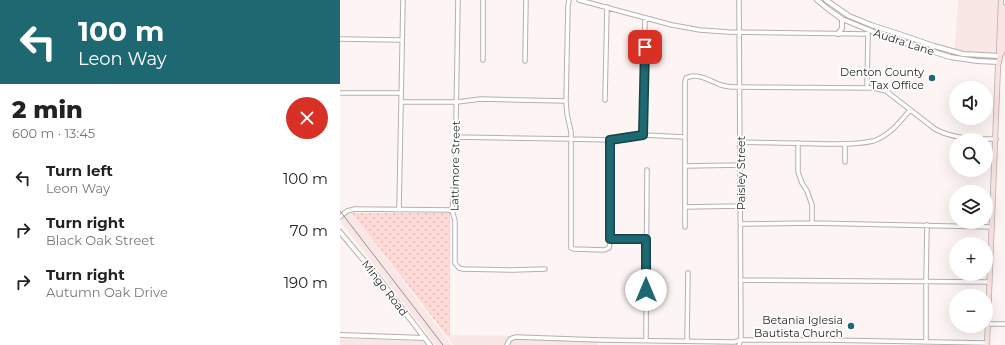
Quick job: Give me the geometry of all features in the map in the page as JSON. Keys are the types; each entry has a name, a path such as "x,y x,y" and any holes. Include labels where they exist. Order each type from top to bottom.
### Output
{"main road":[{"path":"993,205 1001,58 999,50 1002,0"},
{"path":"1001,58 1005,62"},
{"path":"989,289 992,229"},
{"path":"987,344 988,333"}],"street":[{"path":"399,210 403,0"},
{"name":"Lattimore Street","path":"458,0 455,183 452,210 455,221 455,263 463,270 513,270 545,268"},
{"path":"483,0 483,60"},
{"path":"525,61 526,0"},
{"path":"569,0 566,101 571,132 571,248 604,250 609,248 610,140"},
{"path":"579,0 672,26 700,30 838,34 868,32"},
{"name":"Paisley Street","path":"739,0 742,340"},
{"name":"Audra Lane","path":"817,0 842,19 868,32 950,57 977,61 1001,58"},
{"name":"Audra Lane","path":"826,0 849,16 934,46 963,54 1001,58"},
{"path":"605,100 607,7"},
{"path":"643,135 645,18"},
{"path":"838,34 842,28 842,19"},
{"path":"867,88 868,32 871,25"},
{"path":"340,39 402,40"},
{"path":"932,51 934,46"},
{"path":"685,227 685,82 686,78 693,75 728,87 874,88 886,91 935,129 943,133 965,137 996,139"},
{"path":"340,93 401,94"},
{"path":"401,102 456,102 481,99 566,101"},
{"path":"741,142 845,144 874,140 898,124 910,110"},
{"path":"456,137 610,140 643,135 685,137"},
{"path":"798,143 798,172 812,205 812,223"},
{"path":"845,144 845,162"},
{"path":"685,166 741,165"},
{"path":"646,340 647,170"},
{"path":"685,207 740,206"},
{"path":"340,217 347,211 355,209 452,210"},
{"path":"741,224 812,223 949,226"},
{"path":"926,342 927,225"},
{"name":"Mingo Road","path":"340,232 381,281 430,345"},
{"path":"610,239 646,239"},
{"path":"687,341 688,273"},
{"path":"741,280 989,282"},
{"path":"993,324 1005,324"},
{"path":"340,335 425,338"},
{"path":"507,345 509,339 512,338 734,342 742,340 825,340 876,343 926,342 987,344"},
{"path":"597,340 598,345"},
{"path":"739,345 742,340"}],"shaded area":[{"path":"958,0 1004,0 1003,34 1005,35 1005,62 954,58"},
{"path":"352,213 451,345 436,345 340,221 347,214"},
{"path":"352,213 450,213 450,335 446,335"},
{"path":"446,335 598,337 598,345 453,345"},
{"path":"340,339 423,341 426,345 340,345"}],"railway":[{"path":"340,211 443,345"}],"place":[{"name":"Denton County Tax Office","path":"932,78"},
{"name":"Betania Iglesia Bautista Church","path":"851,326"}],"route":[{"path":"645,47 643,135 610,140 610,239 646,239 646,290"}]}
